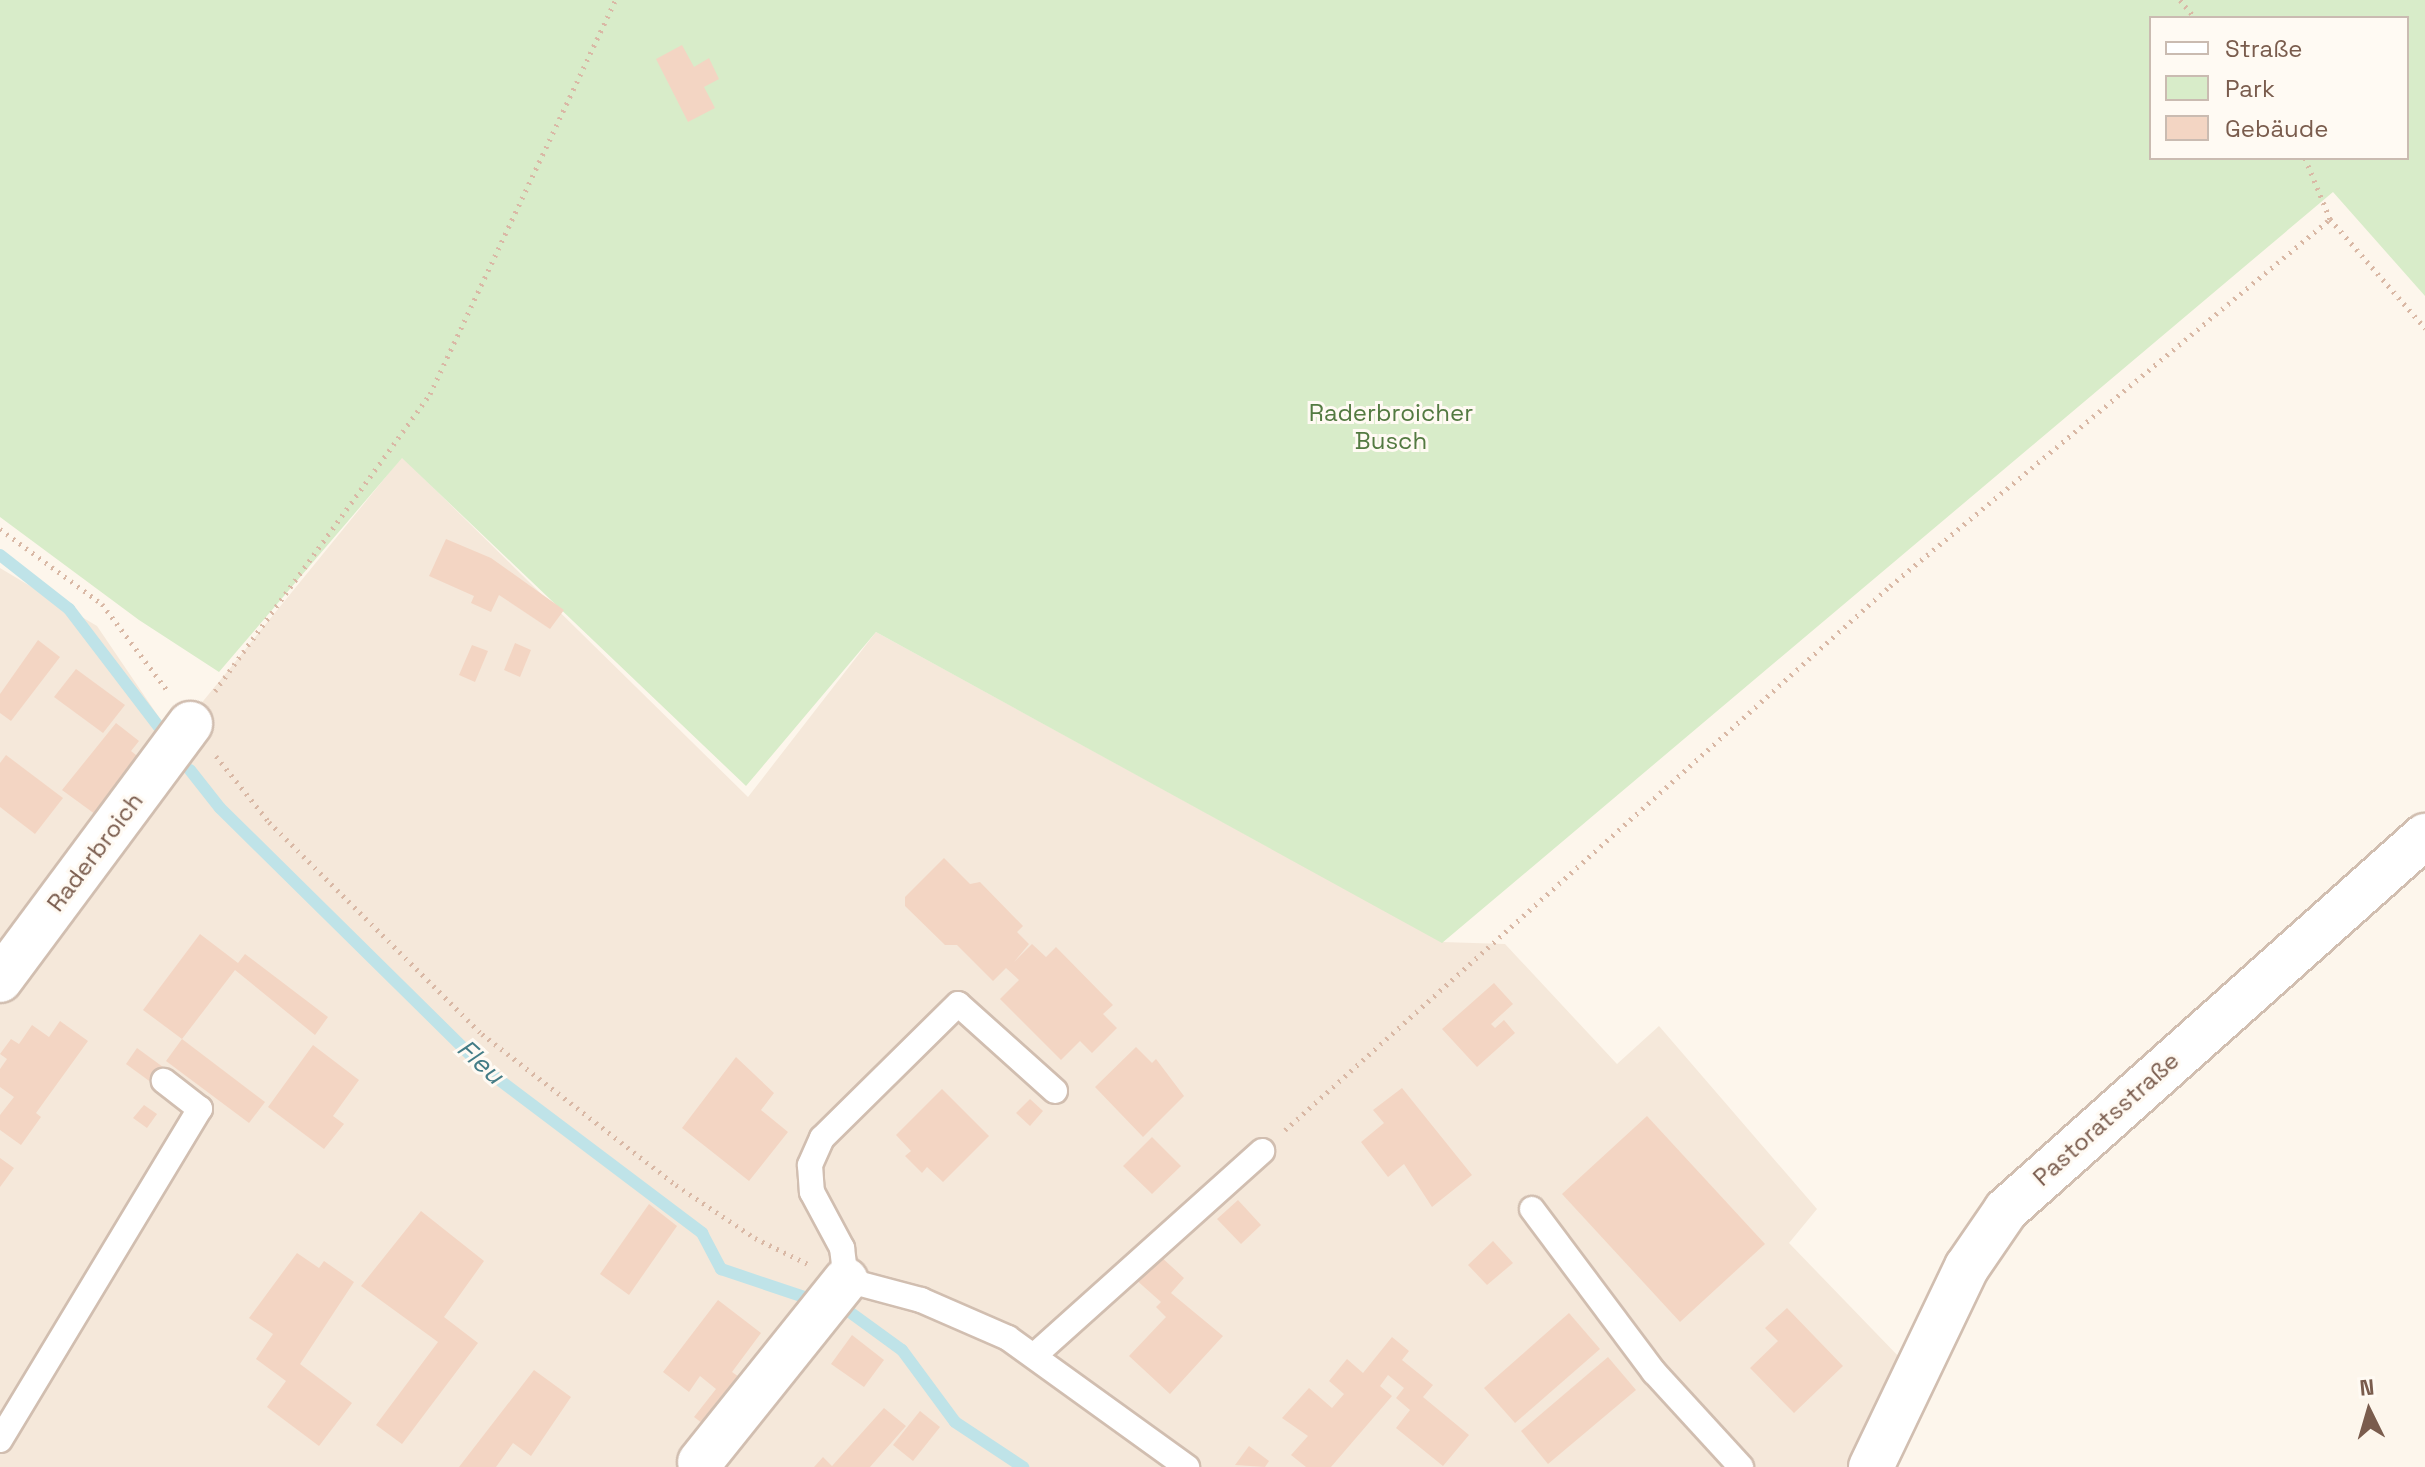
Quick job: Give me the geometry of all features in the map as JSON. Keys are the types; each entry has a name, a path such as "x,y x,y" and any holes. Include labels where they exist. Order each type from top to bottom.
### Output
{"street":[{"name":"Raderbroich","path":"0,980 190,724"},
{"name":"Pastoratsstraße","path":"1871,1467 1967,1267 2006,1210 2425,836"},
{"path":"700,1462 846,1280"}],"lane":[{"path":"1055,1091 958,1004 830,1129 812,1155 809,1182 842,1248 846,1280 942,1308 1036,1354 1187,1467"},
{"path":"0,1440 200,1109 164,1081"},
{"path":"1036,1354 1262,1151"},
{"path":"1532,1209 1654,1372 1741,1467"}],"path":[{"path":"190,724 421,410 615,0"},
{"path":"2180,0 2193,16"},
{"path":"2306,160 2330,219 2425,328"},
{"path":"1262,1151 1890,586 2330,219"},
{"path":"0,529 102,604 190,724 269,822 501,1050 729,1221 768,1246 846,1280"}],"shaded area":[{"path":"402,457 748,797 876,632 1442,942 1505,944 1617,1064 1659,1026 1817,1209 1789,1243 1902,1360 1852,1467 0,1467 0,568 97,626 173,738"}],"green space":[{"name":"Raderbroicher Busch","path":"0,0 2425,0 2425,296 2333,192 1442,943 876,632 746,786 402,458 219,672 139,620 0,517"}],"building":[{"path":"682,45 694,67 709,58 719,79 704,87 715,108 688,122 656,59"},
{"path":"446,539 491,558 564,610 550,629 499,595 491,612 471,603 474,596 429,576"},
{"path":"38,640 60,657 11,721 0,713 0,694"},
{"path":"515,643 531,650 520,677 504,670"},
{"path":"472,645 488,651 475,682 459,675"},
{"path":"76,669 125,705 103,733 54,697"},
{"path":"116,723 139,741 131,751 141,759 99,817 62,790"},
{"path":"6,755 63,798 35,834 0,807 0,763"},
{"path":"944,858 970,884 980,882 1023,926 1017,932 1029,944 1014,962 1032,944 1046,957 1056,947 1113,1005 1103,1014 1117,1028 1092,1053 1080,1041 1061,1060 1000,999 1019,980 1006,968 993,981 957,945 945,945 905,906 905,897"},
{"path":"200,934 238,963 245,954 328,1017 315,1035 235,970 182,1039 143,1010"},
{"path":"1494,983 1513,1004 1491,1024 1495,1028 1504,1020 1515,1033 1477,1067 1442,1029"},
{"path":"60,1021 88,1041 36,1113 41,1117 21,1145 0,1130 0,1115 14,1097 0,1087 0,1069 7,1059 0,1054 11,1039 19,1044 32,1025 49,1037"},
{"path":"182,1039 265,1102 249,1123 166,1061"},
{"path":"313,1045 359,1080 333,1116 344,1124 324,1149 268,1107"},
{"path":"1136,1047 1152,1063 1156,1059 1184,1096 1143,1137 1095,1087"},
{"path":"137,1048 163,1067 152,1083 126,1064"},
{"path":"736,1057 774,1093 761,1110 788,1132 749,1181 682,1128"},
{"path":"1402,1088 1472,1175 1432,1207 1404,1164 1388,1177 1361,1142 1384,1123 1373,1110"},
{"path":"942,1089 989,1136 943,1182 927,1167 922,1173 905,1156 911,1151 896,1135"},
{"path":"1030,1099 1043,1111 1030,1126 1016,1113"},
{"path":"144,1105 157,1114 147,1128 133,1118"},
{"path":"1647,1116 1765,1244 1680,1322 1562,1194"},
{"path":"1152,1137 1181,1166 1152,1194 1123,1166"},
{"path":"0,1158 14,1168 0,1187"},
{"path":"1238,1200 1261,1225 1241,1244 1217,1219"},
{"path":"649,1204 677,1226 629,1295 600,1274"},
{"path":"421,1211 484,1261 444,1317 478,1343 402,1444 376,1425 438,1342 361,1286"},
{"path":"1493,1241 1513,1263 1487,1285 1468,1265"},
{"path":"297,1253 319,1268 324,1261 354,1282 300,1364 352,1403 319,1446 267,1407 286,1381 256,1359 273,1334 249,1318"},
{"path":"1159,1255 1184,1278 1171,1293 1223,1336 1170,1394 1129,1356 1166,1317 1156,1307 1161,1302 1134,1278"},
{"path":"718,1300 761,1333 732,1372 746,1382 710,1429 694,1417 716,1389 700,1376 689,1392 663,1372"},
{"path":"1787,1308 1843,1366 1794,1413 1750,1368 1778,1341 1765,1328"},
{"path":"1569,1313 1600,1349 1515,1423 1484,1388"},
{"path":"852,1335 884,1360 864,1387 831,1364"},
{"path":"1392,1337 1409,1351 1402,1360 1433,1385 1423,1397 1469,1435 1443,1466 1396,1428 1410,1410 1396,1398 1404,1388 1388,1375 1380,1386 1392,1396 1331,1467 1306,1467 1291,1455 1308,1436 1282,1418 1309,1388 1332,1408 1344,1394 1329,1381 1347,1359 1363,1373"},
{"path":"1608,1357 1636,1390 1548,1464 1521,1431"},
{"path":"534,1370 571,1397 531,1456 513,1443 496,1467 459,1467"},
{"path":"884,1408 906,1426 870,1467 814,1467 823,1457 832,1466"},
{"path":"920,1411 940,1427 913,1461 893,1445"},
{"path":"1249,1446 1269,1461 1265,1467 1235,1465"}],"waterway":[{"name":"Fleu","path":"0,555 69,609 159,727"},
{"name":"Fleu","path":"190,770 220,808 486,1070 702,1233 721,1269 807,1298"},
{"name":"Fleu","path":"851,1313 902,1350 955,1422 1023,1467"}]}
